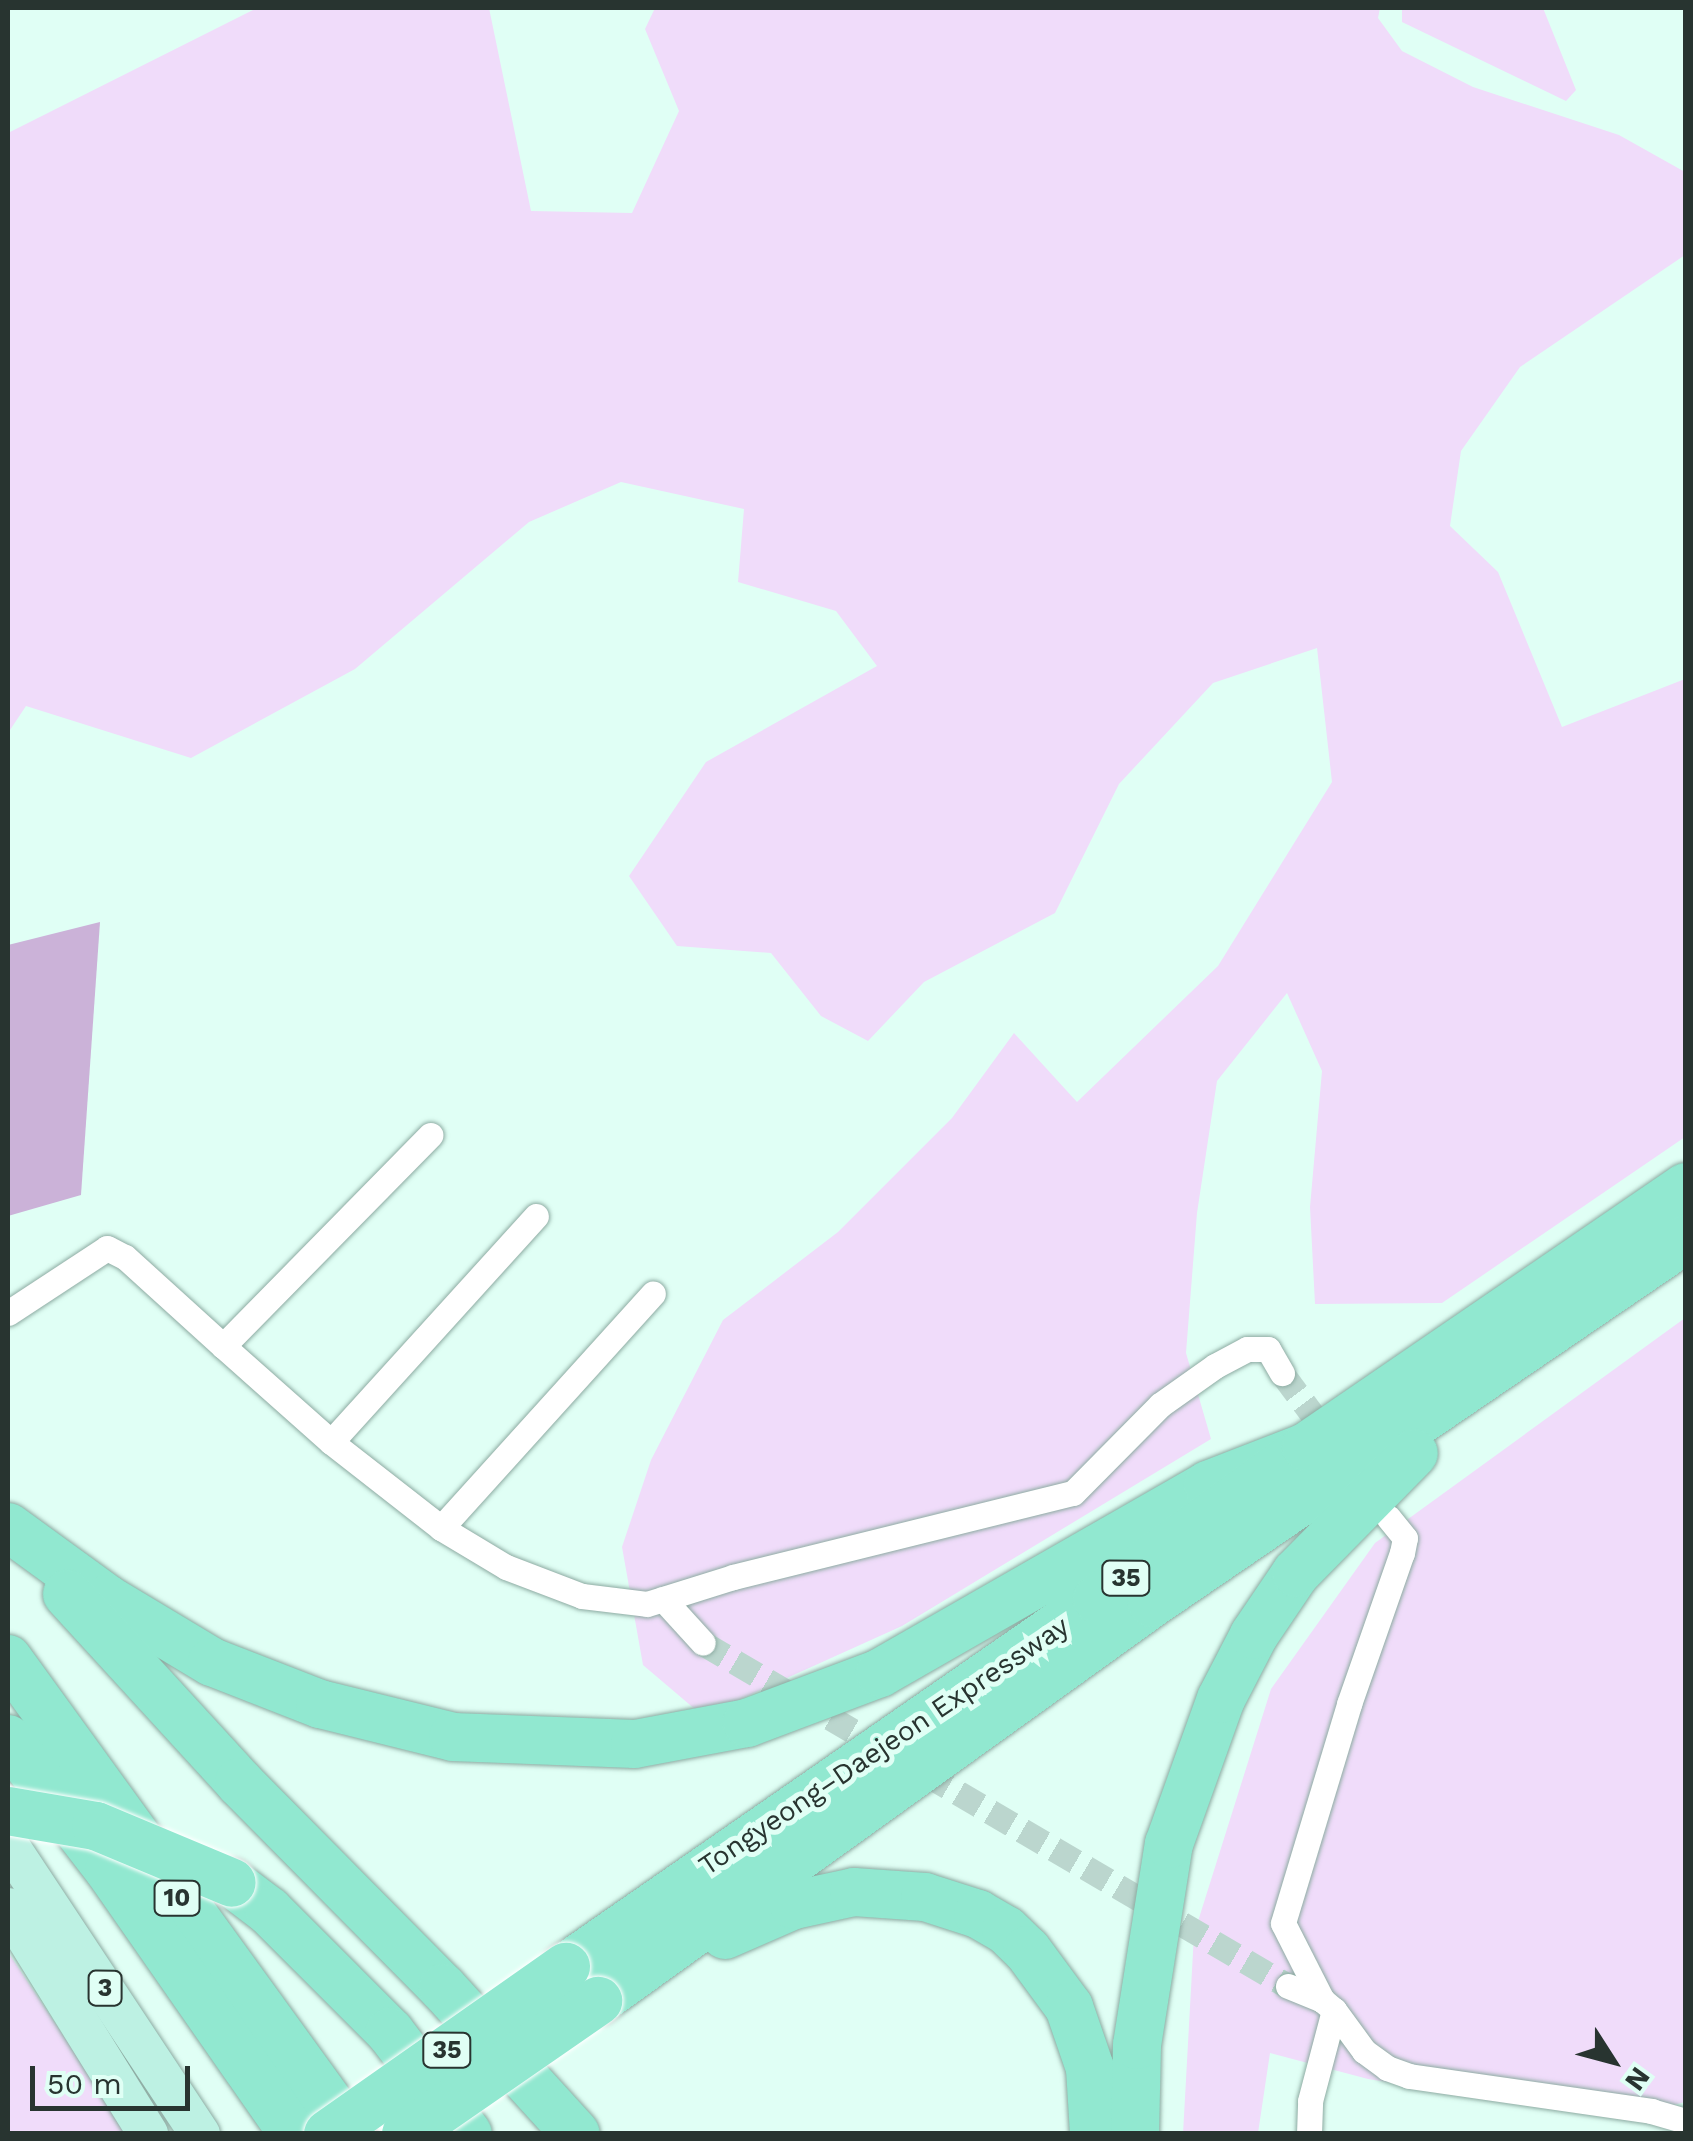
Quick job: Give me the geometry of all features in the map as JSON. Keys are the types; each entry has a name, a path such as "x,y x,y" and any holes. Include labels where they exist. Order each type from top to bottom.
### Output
{"highway":[{"name":"Tongyeong–Daejeon Expressway","path":"328,2134 1098,1600 1306,1446 1686,1188"},
{"name":"Tongyeong–Daejeon Expressway","path":"406,2134 598,2002 1152,1603 1686,1239"},
{"path":"1135,2134 1137,2045 1145,1978 1170,1844 1222,1699 1254,1635 1296,1573 1394,1469 1613,1290"},
{"path":"8,1529 107,1599 212,1662 320,1704 453,1737 635,1744 747,1723 880,1672 1208,1485 1306,1446"},
{"path":"8,1529 240,1782 443,1988 576,2134"},
{"name":"10","path":"8,1659 352,2134"},
{"name":"10","path":"8,1739 109,1870 293,2134"},
{"path":"8,1811 96,1826 232,1883 269,1912 390,2032 468,2134"},
{"path":"598,2002 692,1950 794,1905 854,1892 925,1897 978,1914 1006,1930 1052,1978 1083,2037 1093,2095 1094,2134"}],"main road":[{"name":"3","path":"8,1844 200,2134"},
{"name":"3","path":"8,1908 148,2134"}],"street":[{"path":"223,1346 430,1135"},
{"path":"331,1442 536,1216"},
{"path":"8,1312 108,1248 125,1257 331,1442 441,1528 506,1567 582,1596 647,1604 732,1578 1072,1493 1160,1406 1215,1366 1247,1349 1268,1350 1282,1373"},
{"path":"441,1528 653,1293"},
{"path":"1389,1518 1405,1538 1402,1553 1349,1704 1283,1924 1328,2005 1364,2051 1387,2068 1409,2076 1652,2111 1686,2120"},
{"path":"663,1599 703,1643"},
{"path":"1288,1986 1328,2005"},
{"path":"1308,2134 1310,2101 1328,2005"}],"shaded area":[{"path":"257,8 489,8 531,211 632,213 679,111 645,29 655,8 1380,8 1378,18 1402,51 1473,87 1619,135 1685,172 1685,255 1520,367 1461,451 1450,526 1498,572 1562,727 1685,679 1685,1137 1442,1303 1315,1304 1310,1207 1322,1071 1287,993 1217,1081 1197,1213 1186,1353 1211,1439 902,1626 703,1716 643,1665 622,1547 651,1460 723,1320 838,1232 952,1118 1014,1033 1077,1102 1218,966 1332,782 1317,648 1213,683 1119,784 1055,913 924,982 868,1041 821,1016 771,953 677,946 629,876 706,762 877,666 836,611 738,582 744,509 621,482 529,522 355,669 191,758 26,706 8,733 8,133"},
{"path":"1402,8 1543,8 1576,90 1566,101 1402,22"},
{"path":"100,922 81,1195 8,1216 8,945"},
{"path":"1685,1318 1685,2102 1618,2119 1368,2079 1270,2053 1258,2133 1183,2134 1194,1934 1271,1689 1375,1543"},
{"path":"8,1952 61,2032 132,2133 8,2133"}],"tunnel":[{"path":"1282,1373 1333,1442"},
{"path":"703,1643 1288,1986"}]}
